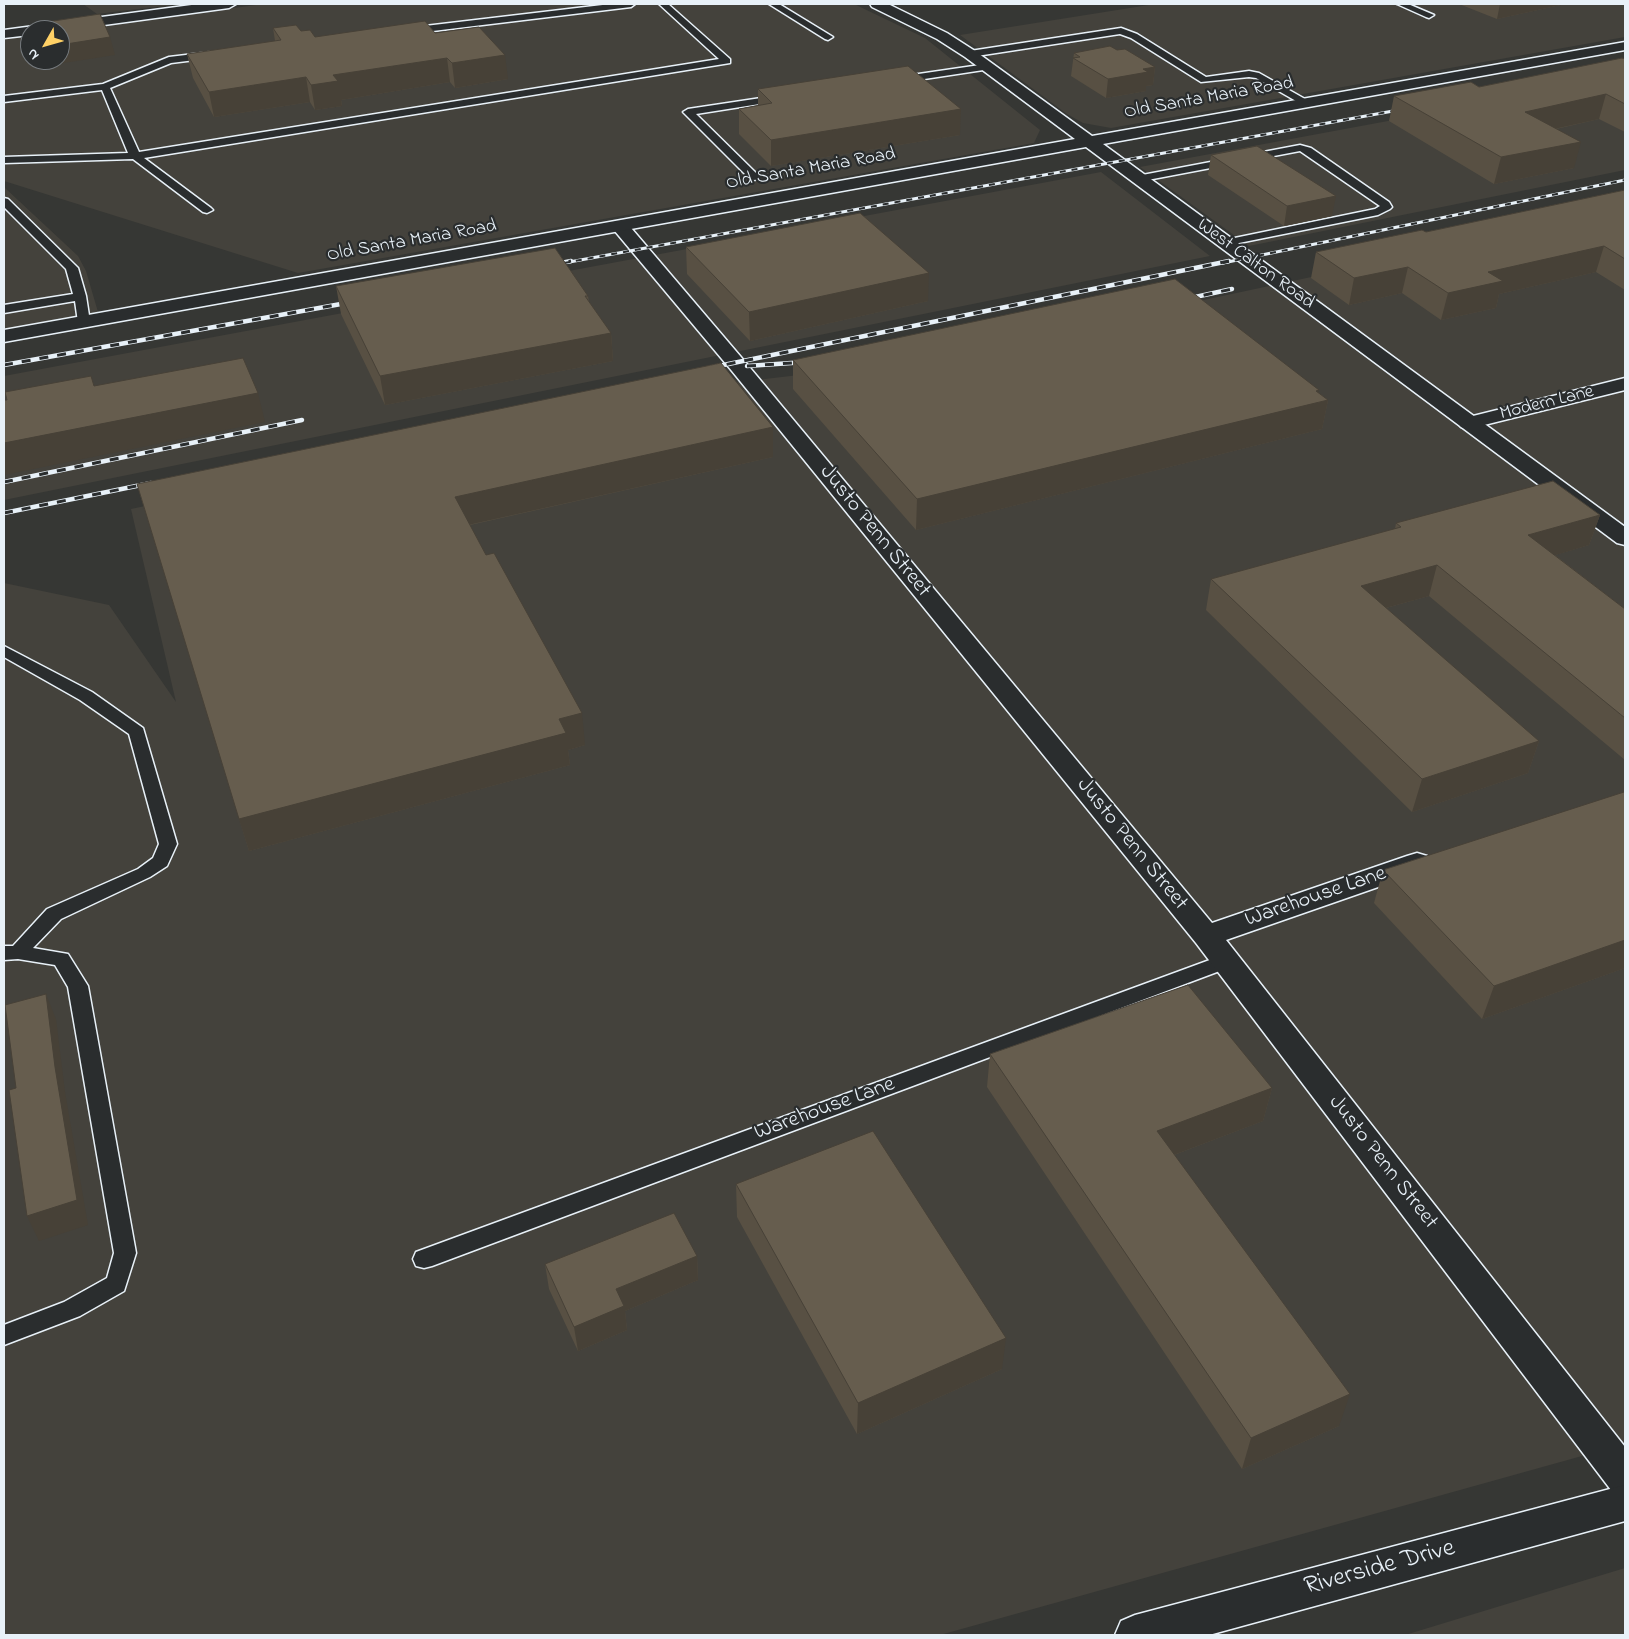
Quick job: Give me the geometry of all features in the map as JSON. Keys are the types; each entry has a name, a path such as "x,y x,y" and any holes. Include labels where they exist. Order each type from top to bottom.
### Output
{"main road":[{"path":"70,25 229,4"},
{"name":"West Calton Road","path":"877,4 942,36 970,54 1625,538"},
{"path":"4,34 20,32"},
{"name":"Old Santa Maria Road","path":"4,336 1622,48"},
{"name":"Justo Penn Street","path":"620,226 739,367 1206,936 1625,1477"},
{"name":"Modern Lane","path":"1468,423 1625,384"},
{"name":"Warehouse Lane","path":"1206,936 1439,856"},
{"name":"Riverside Drive","path":"1135,1635 1625,1503"}],"lane":[{"path":"395,33 631,4"},
{"path":"4,160 136,156 726,61 663,4"},
{"path":"773,4 828,37"},
{"path":"1401,4 1429,14"},
{"path":"970,54 1122,32 1129,34 1204,80 1249,74 1259,76 1307,103"},
{"path":"4,99 105,87 169,60 218,54"},
{"path":"884,82 987,67"},
{"path":"105,87 136,156 207,210"},
{"path":"754,177 688,112 791,97"},
{"path":"1137,179 1300,148 1307,150 1385,204 1386,207 1378,212 1224,243"},
{"path":"4,201 72,268 80,296 84,322"},
{"path":"4,309 80,296"},
{"path":"4,652 86,696 137,732 168,844 161,862 144,873 54,914 11,952"},
{"path":"4,1334 72,1309 116,1284 125,1253 78,986 61,958 11,952"},
{"name":"Warehouse Lane","path":"424,1259 1226,961"}],"shaded area":[{"path":"83,4 180,4 97,14"},
{"path":"263,4 854,4 925,38 1040,130 1034,143 298,273 4,181 4,39 20,37 20,70 70,70 70,31"},
{"path":"1155,4 1625,4 1625,37 1111,128 1083,123 1067,114 960,35"},
{"path":"1625,77 1625,170 1249,246 1140,167"},
{"path":"1101,172 1210,256 4,500 4,376"},
{"path":"4,187 78,256 86,271 98,312 4,329"},
{"path":"1625,210 1625,1444 940,1635 4,1635 4,583 109,605 176,702 131,509 714,385 918,361"},
{"path":"1625,1568 1625,1635 1405,1635"}],"building":[{"path":"100,14 110,37 70,43 70,20 60,20"},
{"path":"425,21 435,33 479,27 505,55 452,63 447,58 333,75 338,81 311,85 306,77 209,92 187,54 281,40 273,28 296,25 301,31 310,30 315,37"},
{"path":"1110,46 1117,50 1125,49 1155,67 1143,69 1148,72 1108,79 1073,58 1080,57 1074,53"},
{"path":"1622,58 1625,59 1625,104 1606,94 1525,112 1581,142 1501,157 1394,96 1471,82 1479,87"},
{"path":"908,66 961,109 771,140 739,109 772,103 758,89"},
{"path":"1257,146 1336,196 1287,206 1211,155"},
{"path":"1625,190 1625,259 1604,246 1488,272 1503,281 1448,293 1408,267 1354,278 1316,252 1422,230 1426,232"},
{"path":"860,213 929,273 749,312 686,247"},
{"path":"555,248 611,333 380,376 336,286"},
{"path":"1175,279 1319,390 1316,391 1328,400 917,499 793,360"},
{"path":"243,358 258,393 4,443 4,400 7,400 5,392 91,376 94,386"},
{"path":"721,363 773,427 455,497 486,555 494,553 582,713 559,719 566,733 239,819 137,484"},
{"path":"1553,481 1600,515 1528,535 1625,609 1625,718 1437,565 1361,586 1539,741 1422,779 1211,579 1401,527 1396,523"},
{"path":"1624,792 1625,940 1494,986 1383,870"},
{"path":"1188,985 1272,1088 1157,1131 1350,1394 1251,1438 990,1054"},
{"path":"46,994 55,1067 77,1200 27,1216 9,1090 16,1088 5,1005"},
{"path":"873,1131 1006,1338 858,1403 736,1184"},
{"path":"674,1213 697,1256 616,1289 624,1306 574,1327 545,1264"}],"railway":[{"path":"564,263 1404,109"},
{"path":"1223,263 1625,180"},
{"path":"551,265 571,261"},
{"path":"709,368 1229,261"},
{"path":"1186,299 1232,289"},
{"path":"4,365 352,302"},
{"path":"747,366 806,362"},
{"path":"4,482 302,420"},
{"path":"4,513 151,483"}]}
